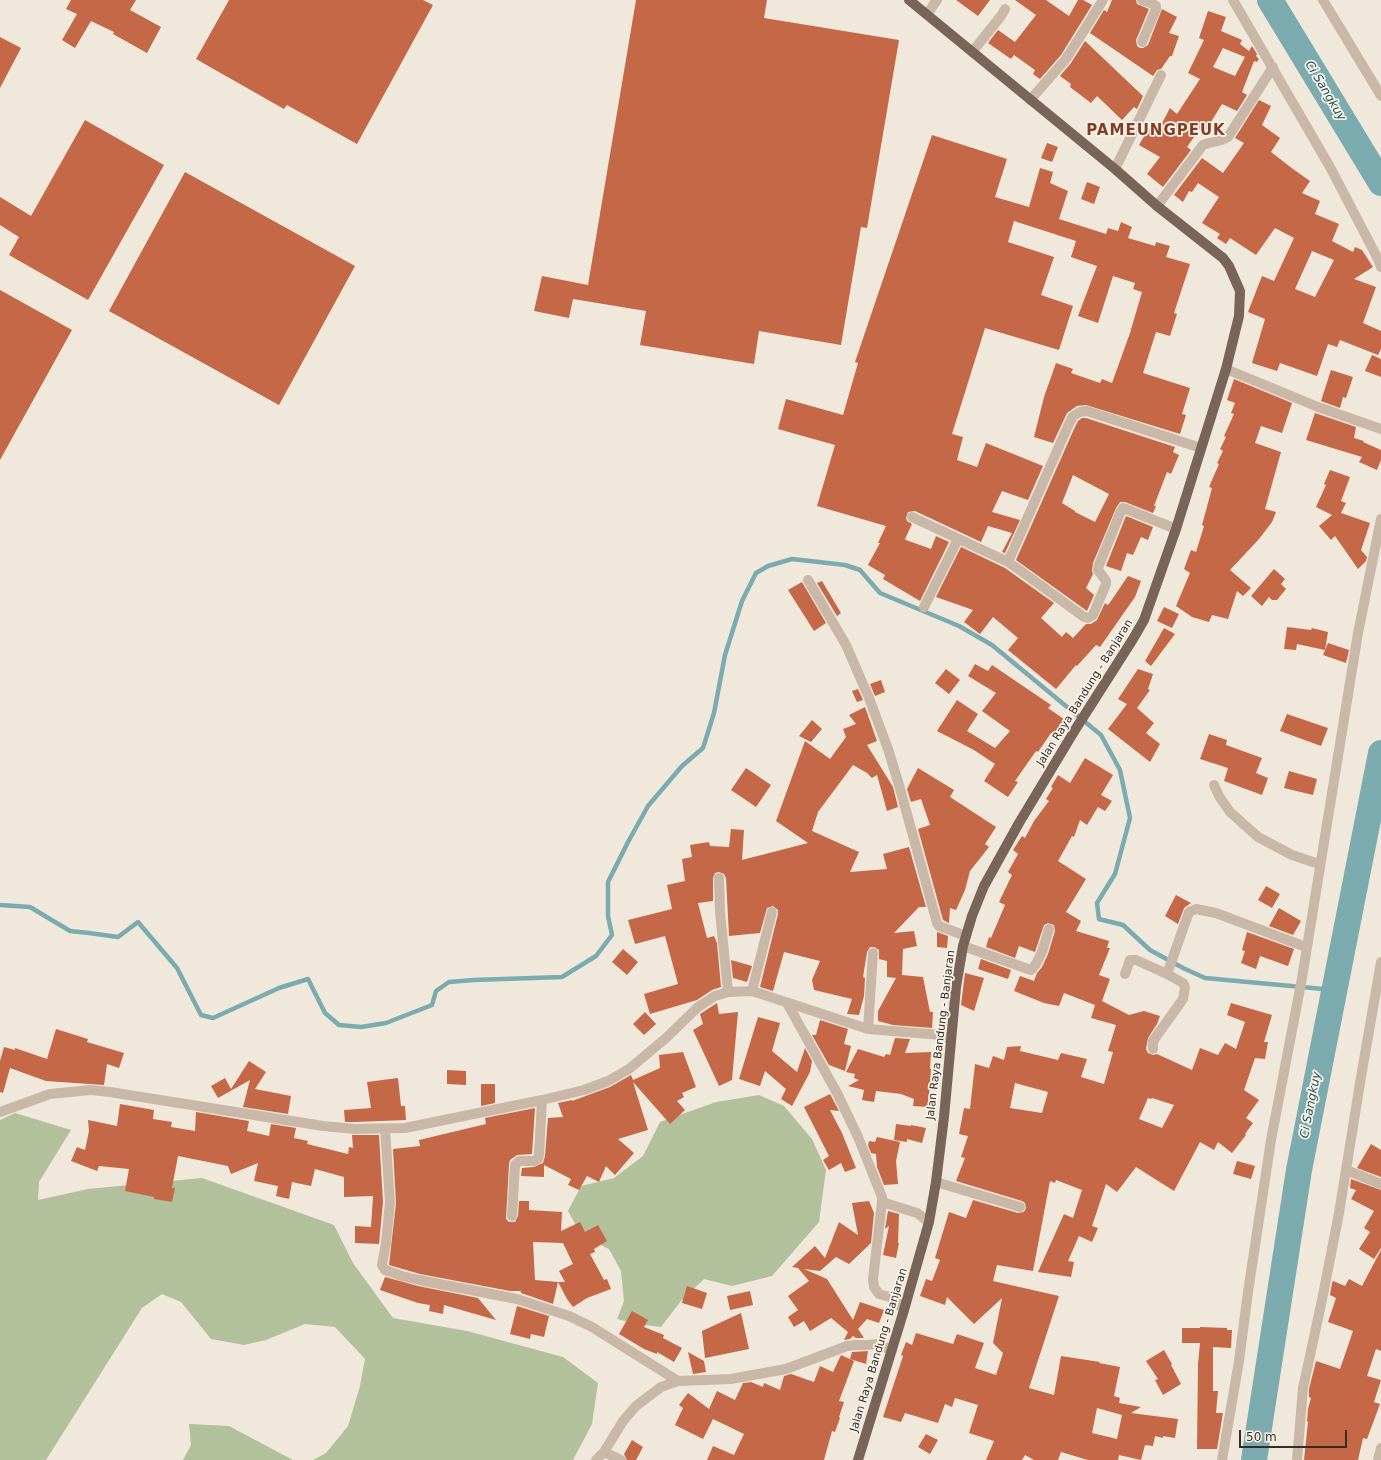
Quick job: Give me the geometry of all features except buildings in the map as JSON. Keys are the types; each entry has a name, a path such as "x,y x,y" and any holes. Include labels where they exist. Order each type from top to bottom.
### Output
{"main road":[{"name":"Jalan Raya Bandung - Banjaran","path":"858,1460 929,1222 936,1182 956,987 965,941 984,886 1019,823 1144,620 1176,529 1226,369 1239,316 1240,291 1229,266 1222,258 1156,206 1115,169 909,0"}],"street":[{"path":"927,14 937,0"},
{"path":"1030,100 1066,59 1103,0"},
{"path":"1142,0 1156,6 1142,42"},
{"path":"1233,0 1330,167 1381,267"},
{"path":"1323,0 1381,96"},
{"path":"972,52 1005,9"},
{"path":"1156,206 1203,145 1228,137 1273,67"},
{"path":"1115,169 1161,75"},
{"path":"1226,369 1318,407 1381,429"},
{"path":"1008,562 1073,416 1080,412 1087,411 1201,448"},
{"path":"912,517 1008,562 1084,617 1088,618 1093,615 1106,584 1106,581 1098,570 1099,565 1123,508 1176,529"},
{"path":"1222,1460 1239,1361 1271,1140 1302,978 1319,864 1358,633 1381,518"},
{"path":"924,607 958,539"},
{"path":"808,580 846,645 872,705 899,785 939,926 965,941 1031,970 1042,952 1049,929"},
{"path":"1214,785 1219,796 1230,812 1258,838 1292,855 1319,864"},
{"path":"719,878 720,912 728,992"},
{"path":"1167,972 1189,912 1196,909 1216,913 1306,947"},
{"path":"752,991 772,912"},
{"path":"868,1029 873,953"},
{"path":"1125,974 1130,960 1136,960 1167,972 1183,983 1185,987 1183,999 1153,1041 1153,1049"},
{"path":"1297,1460 1303,1388 1339,1213 1381,962"},
{"path":"0,1112 50,1094 91,1090 323,1126 355,1129 405,1128 542,1100 584,1090 608,1081 629,1069 666,1038 698,1007 715,996 728,992 752,991 868,1029 941,1035 951,1040"},
{"path":"787,1002 837,1093 858,1137 882,1202 873,1283 879,1294 893,1298 904,1310"},
{"path":"512,1216 515,1165 519,1161 534,1161 538,1159 542,1100"},
{"path":"385,1129 390,1202 386,1243 382,1264 384,1270 418,1280 517,1299 569,1316 588,1325 678,1382"},
{"path":"1346,1170 1381,1184"},
{"path":"936,1182 1020,1207"},
{"path":"882,1202 917,1213 929,1222"},
{"path":"596,1460 604,1452 623,1421 636,1406 661,1387 678,1382 731,1379 786,1369 847,1346 877,1344 892,1350"},
{"path":"1378,1460 1381,1448"},
{"path":"604,1452 621,1460"}],"green space":[{"path":"759,1095 784,1106 812,1139 826,1170 819,1222 772,1276 732,1286 704,1279 681,1301 661,1327 636,1324 617,1319 624,1301 621,1271 609,1249 582,1236 568,1211 581,1186 614,1178 643,1156 660,1122 716,1102"},
{"path":"15,1113 71,1130 39,1182 38,1200 88,1189 202,1178 334,1225 353,1263 393,1318 467,1331 563,1357 598,1383 592,1424 573,1460 313,1460 326,1453 348,1426 360,1386 365,1359 335,1327 305,1324 266,1340 244,1345 211,1339 181,1302 162,1294 142,1308 46,1460 0,1460 0,1120"},
{"path":"189,1424 229,1426 293,1460 183,1460 191,1445"}],"waterway":[{"name":"Ci Sangkuy","path":"1270,0 1381,183"},
{"path":"0,905 30,907 70,931 118,937 138,922 177,968 201,1015 213,1018 279,988 308,979 325,1013 339,1025 361,1027 386,1023 432,1005 436,991 449,982 562,977 596,956 612,935 608,916 608,882 648,806 682,766 703,748 714,713 725,655 742,601 756,573 768,566 792,559 845,565 860,570 880,593 959,626 992,645 1101,735 1120,770 1130,818 1115,874 1097,903 1099,919 1123,925 1150,950 1205,978 1334,990"},
{"name":"Ci Sangkuy","path":"1254,1460 1299,1170 1381,753"}],"district":[{"name":"PAMEUNGPEUK","path":"1156,131"}]}
